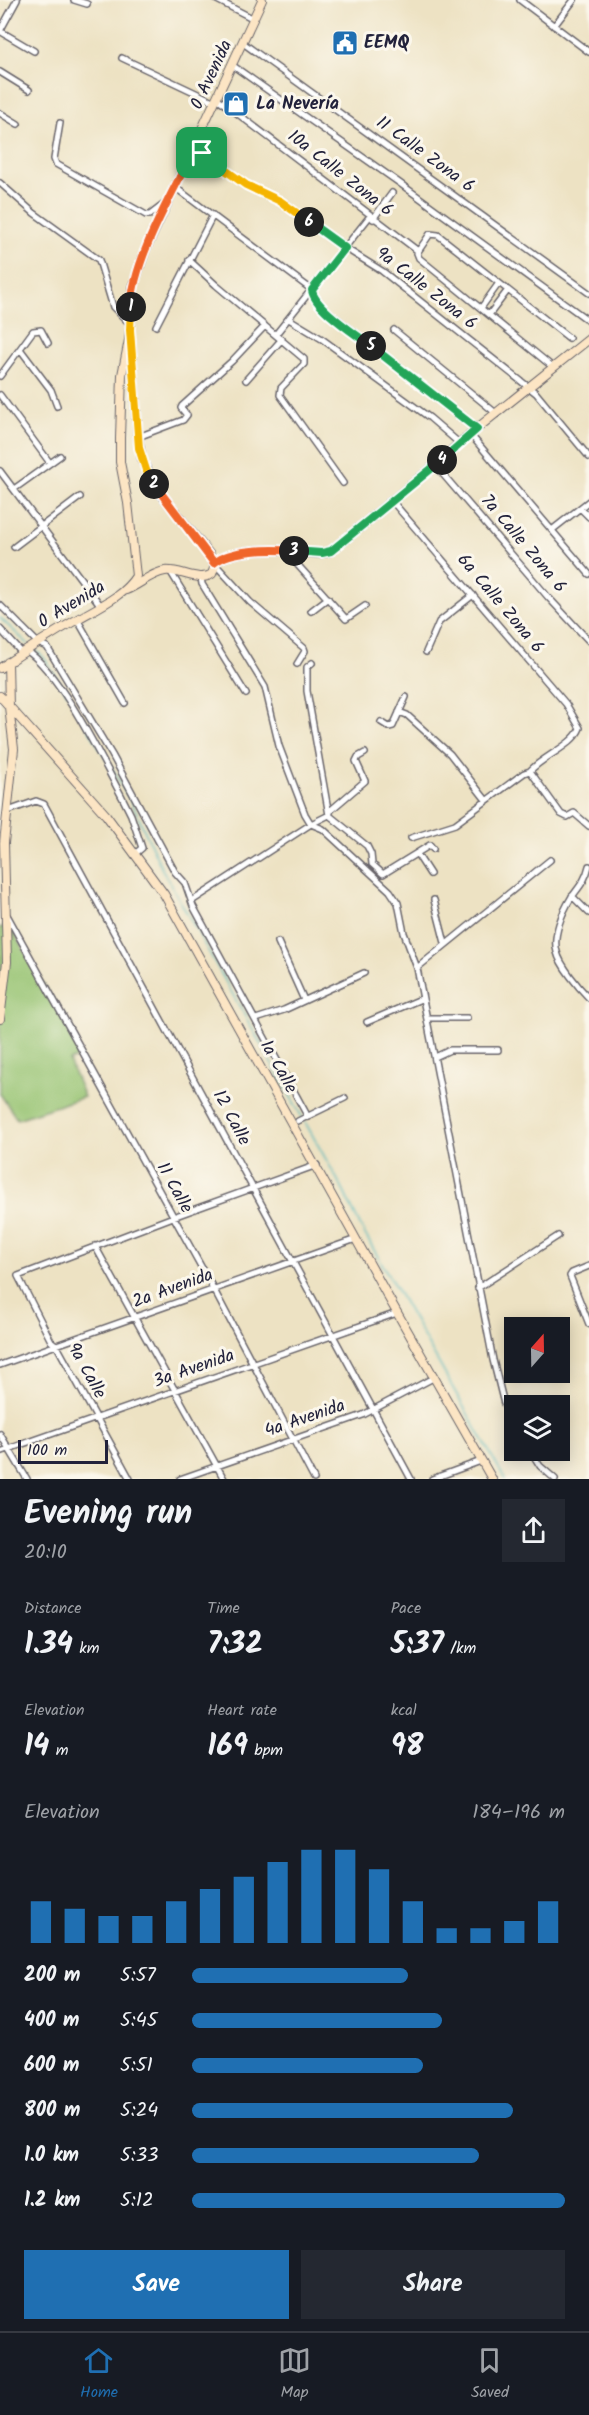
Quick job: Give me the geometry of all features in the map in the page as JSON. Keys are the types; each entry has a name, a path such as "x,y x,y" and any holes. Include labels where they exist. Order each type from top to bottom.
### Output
{"street":[{"path":"17,0 0,31 34,51"},
{"path":"74,0 87,4"},
{"path":"217,0 254,19"},
{"name":"0 Avenida","path":"122,592 135,578 136,572 120,456 122,375 135,279 262,0"},
{"path":"554,26 574,0"},
{"path":"524,1 587,50 589,42"},
{"name":"11 Calle Zona 6","path":"243,43 589,294"},
{"name":"10a Calle Zona 6","path":"122,58 216,100 417,253 554,368"},
{"path":"232,65 589,321"},
{"path":"0,72 29,90"},
{"path":"0,113 18,124"},
{"path":"60,123 54,159 56,164 146,215 152,214 169,201"},
{"name":"9a Calle Zona 6","path":"194,149 246,185 285,204 382,272 536,393 589,457"},
{"path":"1,187 99,260 113,307 130,327"},
{"path":"176,188 312,290 315,299 323,308 473,432 589,574"},
{"path":"276,334 392,193"},
{"path":"156,326 213,215"},
{"path":"417,253 430,234 436,234 569,338"},
{"path":"189,260 282,339 305,362 279,392 343,483"},
{"path":"481,308 499,283"},
{"path":"489,315 508,290"},
{"path":"289,319 322,339 401,396 459,443"},
{"path":"138,437 183,420 188,415 181,408 182,406 232,362 265,326"},
{"name":"0 Avenida","path":"130,327 138,437 142,460 152,481 214,563"},
{"path":"0,376 36,329 42,331 48,343"},
{"path":"394,330 497,414"},
{"path":"246,380 282,339"},
{"path":"170,571 201,578 212,574 214,563 221,558 236,554 331,551 459,443 589,339"},
{"path":"20,349 51,390 57,406"},
{"path":"0,396 50,463"},
{"path":"14,489 60,456"},
{"name":"7a Calle Zona 6","path":"435,465 548,597 589,641"},
{"path":"0,471 101,606"},
{"path":"14,547 80,497"},
{"name":"6a Calle Zona 6","path":"392,501 566,704 580,729 530,771"},
{"path":"552,530 589,501"},
{"path":"580,508 589,517"},
{"path":"290,551 295,562 346,619 365,606"},
{"path":"214,563 250,602 304,648 297,664"},
{"path":"170,571 246,694"},
{"name":"0 Avenida","path":"0,668 122,592 159,573 170,571"},
{"path":"201,578 202,584 265,687 279,746 301,808 311,824 327,833 393,894 398,903 404,933 417,968 421,999 435,1057 478,1288 504,1404"},
{"path":"426,652 439,622 473,595"},
{"path":"311,611 328,598"},
{"path":"0,605 37,643 47,647 94,724 174,872 185,883 192,901 256,1019 261,1034 280,1062 307,1118"},
{"path":"77,619 125,703"},
{"path":"0,629 36,658 54,680 131,815 142,848 136,853"},
{"path":"0,1019 7,962 4,850 14,748 9,707 8,662"},
{"path":"312,663 307,667 307,691 329,815 367,846 372,864 382,874 386,874 430,845 433,849"},
{"name":"1a Calle","path":"0,696 97,804 136,853 177,915 397,1313 492,1479"},
{"path":"381,722 391,727 406,698"},
{"path":"399,712 410,718 450,754 486,800"},
{"path":"192,901 311,824 329,815 333,808 364,782 356,759 365,753"},
{"path":"411,838 455,824 524,773 530,771 561,814 567,817 574,813 589,826"},
{"name":"12 Calle","path":"8,810 36,801 44,804 411,1479"},
{"path":"417,854 430,874"},
{"path":"417,968 550,860"},
{"path":"589,866 585,879 572,896 560,923 556,950 562,963 589,998"},
{"path":"572,896 589,913"},
{"path":"434,900 445,943"},
{"name":"11 Calle","path":"6,913 214,1290 314,1479"},
{"path":"278,942 304,1000"},
{"path":"256,1019 284,1010 364,973"},
{"path":"367,1022 421,999"},
{"path":"427,1018 466,1018"},
{"path":"435,1057 450,1050 498,1050"},
{"path":"298,1121 345,1098"},
{"path":"224,1479 95,1246 316,1165"},
{"path":"478,1288 558,1236"},
{"name":"2a Avenida","path":"0,1365 356,1239"},
{"name":"9a Calle","path":"95,1246 18,1276 51,1341 57,1346 130,1479"},
{"path":"589,1266 570,1276 589,1324"},
{"path":"581,1304 589,1300"},
{"name":"3a Avenida","path":"0,1452 334,1337 397,1313"},
{"name":"4a Avenida","path":"180,1479 373,1410 435,1377"},
{"path":"0,1434 27,1479"},
{"path":"432,1479 482,1461"},
{"path":"537,1461 555,1479"}],"green space":[{"path":"0,927 11,928 56,1006 81,1056 69,1061 84,1097 17,1119 0,1094"}],"waterway":[{"path":"0,618 28,644"},
{"path":"34,649 44,658 67,693"},
{"path":"82,717 132,803 162,869 340,1184 362,1229 505,1479"}],"place":[{"name":"EEMQ","path":"345,43"},
{"name":"La Nevería","path":"236,104"}],"route":[{"path":"194,149 202,153 246,185 285,204 345,248 312,290 312,295 323,308 477,429 327,553 278,550 244,553 226,556 214,563 157,489 142,460 139,448 130,330 133,287 147,249 194,149"}]}
